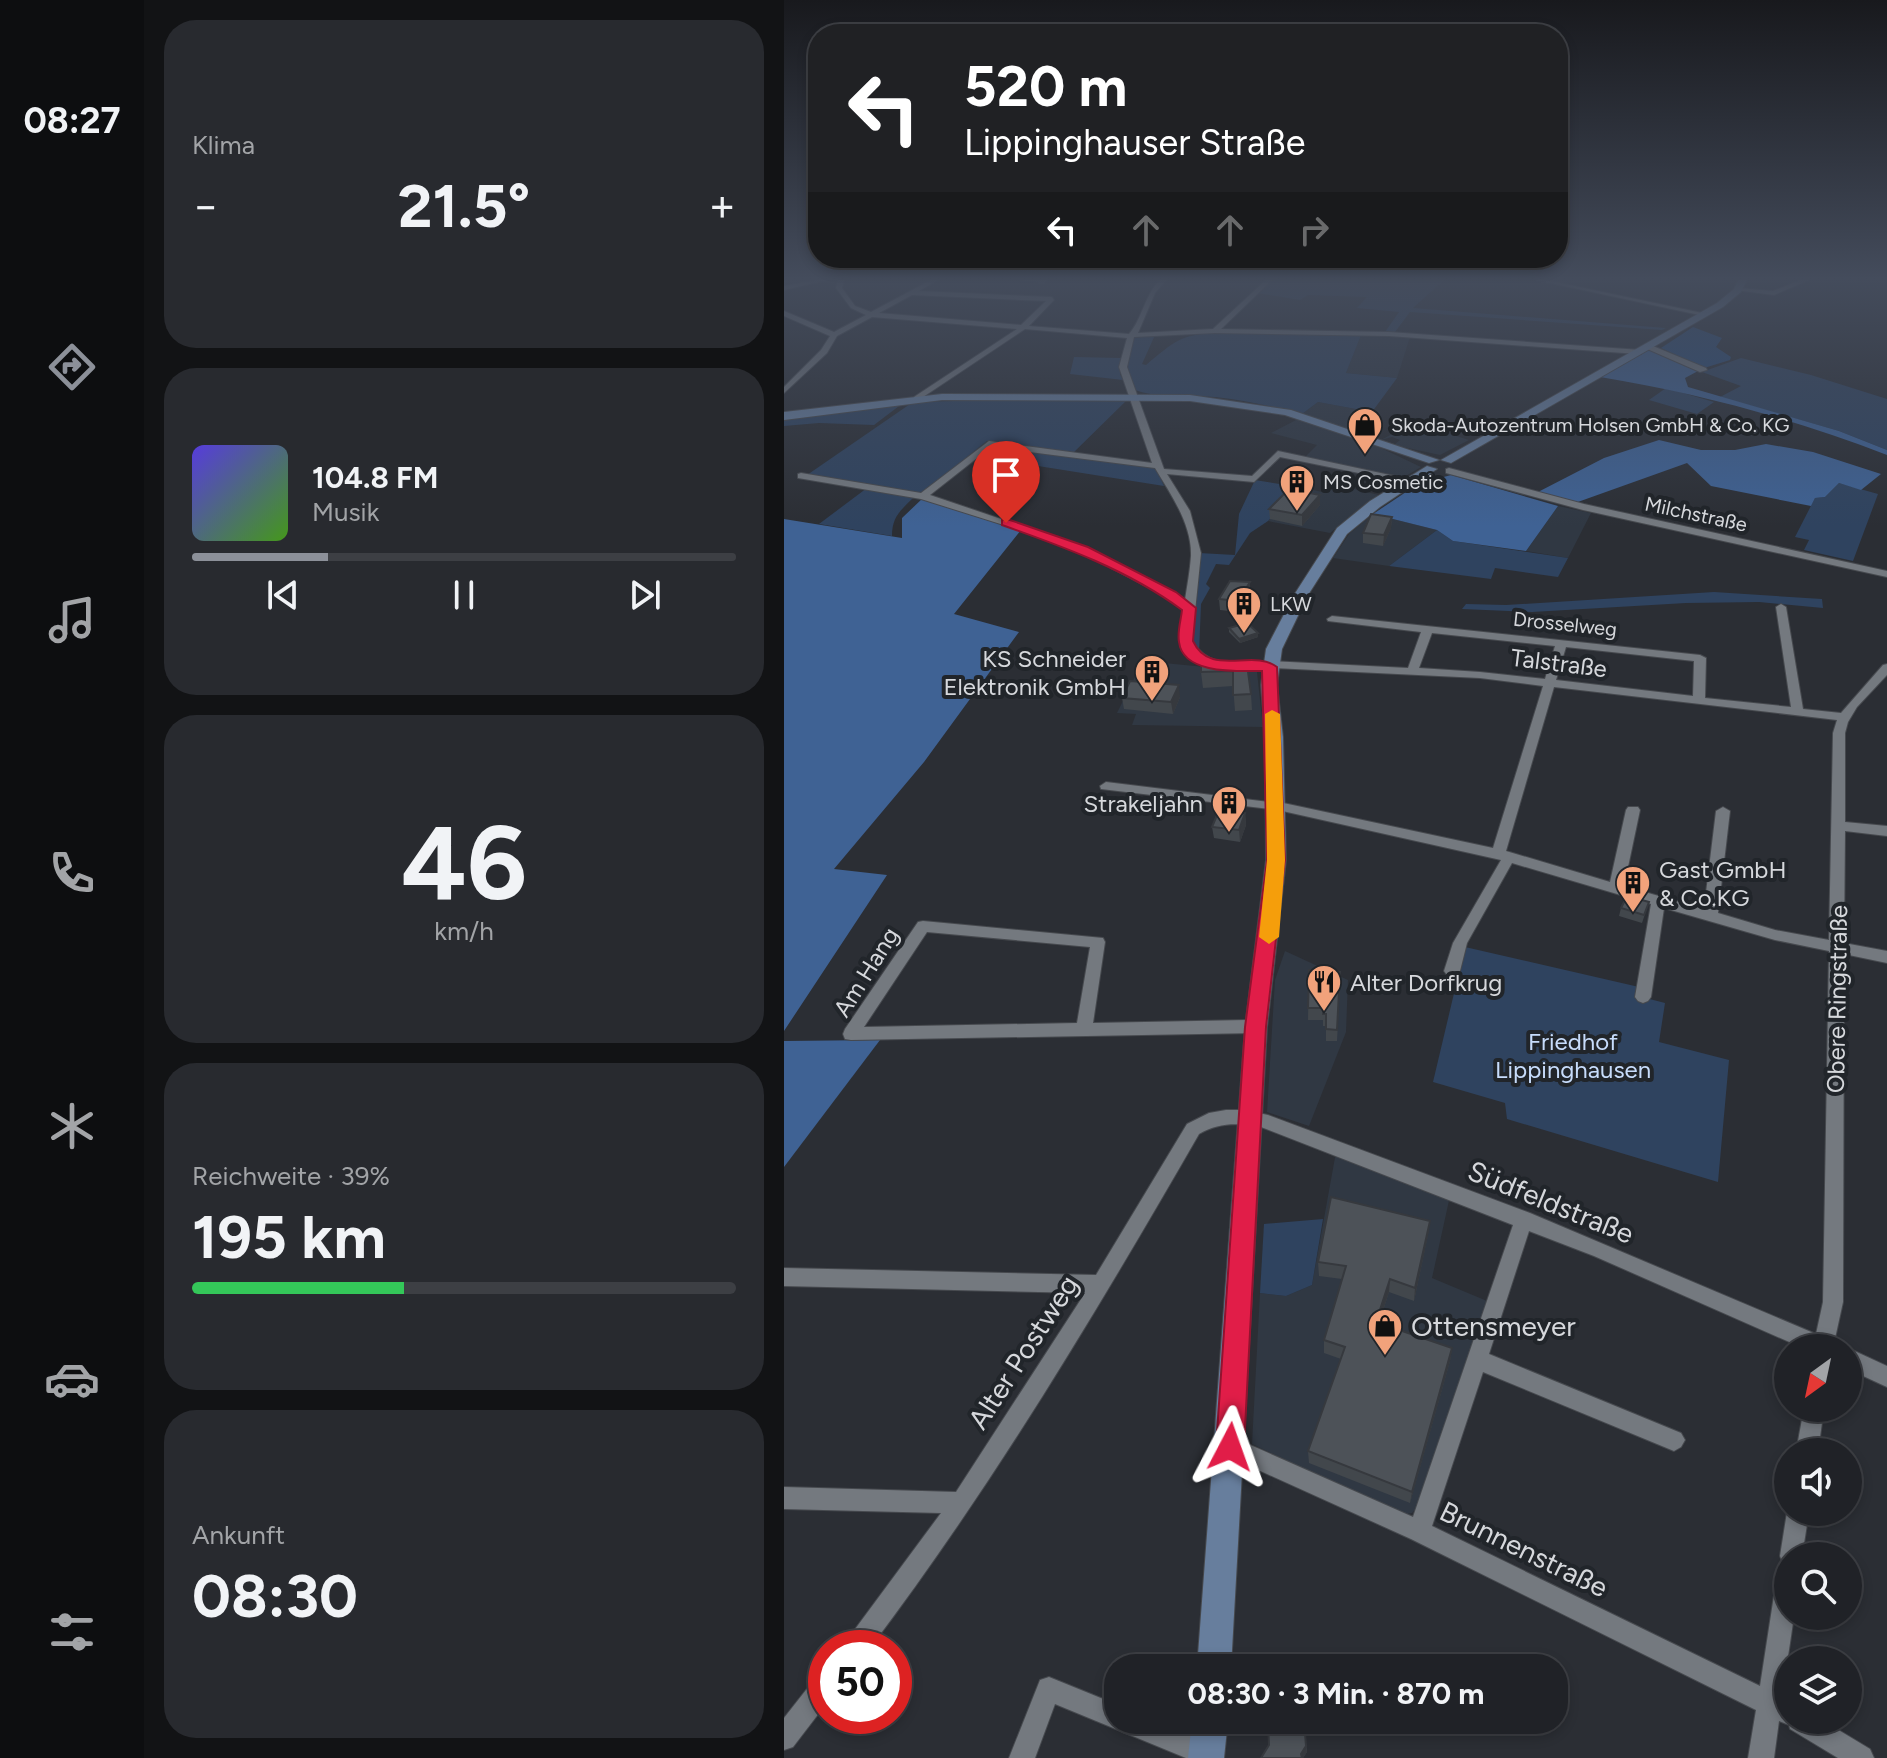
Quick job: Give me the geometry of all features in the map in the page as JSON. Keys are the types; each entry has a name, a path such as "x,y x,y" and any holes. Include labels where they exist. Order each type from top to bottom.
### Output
{"main road":[{"path":"1215,1654 1256,1027 1276,860 1270,666 1286,621 1342,531 1375,504 1620,362"},
{"path":"784,416 917,399 1133,396 1214,400 1271,408 1442,465"}],"street":[{"path":"784,391 813,362"},
{"path":"917,399 972,362"},
{"name":"Talstraße","path":"1124,362 1123,367 1160,469 1185,511 1191,530 1196,553 1186,641 1201,660 1217,666 1480,675 1549,686 1842,717"},
{"path":"1680,362 1703,370"},
{"path":"923,496 989,444 1254,479 1278,454 1413,481"},
{"name":"Milchstraße","path":"1442,465 1499,485 1595,510 1887,574"},
{"path":"801,476 923,496 1084,550 1171,595 1189,608"},
{"path":"1171,595 1191,593"},
{"path":"1781,607 1797,711"},
{"name":"Drosselweg","path":"1332,619 1700,658 1699,701"},
{"path":"1412,671 1428,628"},
{"path":"1452,971 1460,943 1504,856 1562,642"},
{"path":"1842,717 1887,667"},
{"name":"Obere Ringstraße","path":"1827,1334 1833,1302 1839,733 1842,717"},
{"path":"1106,786 1274,806 1504,856 1710,917 1887,957"},
{"path":"1616,888 1633,810"},
{"path":"1710,917 1723,811"},
{"path":"1838,826 1887,831"},
{"path":"1643,997 1658,902"},
{"name":"Am Hang","path":"1084,1030 1098,942 923,926 851,1034 1084,1030 1256,1027"},
{"name":"Alter Postweg","path":"868,1630 962,1503 1102,1284 1193,1129 1215,1118 1252,1118"},
{"name":"Südfeldstraße","path":"1252,1118 1524,1219 1791,1334"},
{"path":"1419,1531 1524,1219"},
{"path":"784,1277 1102,1284"},
{"path":"1476,1359 1674,1440"},
{"path":"1862,1365 1887,1377"},
{"name":"Brunnenstraße","path":"1230,1447 1419,1531 1774,1705"},
{"path":"784,1498 962,1503"},
{"path":"1022,1758 1049,1689 1104,1711"},
{"path":"784,1738 808,1708"},
{"path":"1761,1758 1774,1719"},
{"path":"1158,1734 1187,1746 1208,1746"},
{"path":"1822,1734 1861,1758"}],"shaded area":[{"path":"1350,362 1402,362 1397,378 1346,373"},
{"path":"1627,362 1678,362 1698,371 1685,378 1688,387 1839,431 1887,450 1887,455 1745,408 1600,377"},
{"path":"1691,362 1723,362 1704,368"},
{"path":"1318,402 1372,412 1358,432 1302,414"},
{"path":"1298,419 1381,448 1421,467 1404,477 1304,458 1317,445 1271,433"},
{"path":"1414,422 1469,440 1440,455 1394,445 1400,440 1392,437 1381,440"},
{"path":"1659,440 1701,450 1735,450 1766,444 1813,452 1881,474 1861,490 1839,483 1825,497 1815,498 1811,506 1711,486 1687,463 1575,503 1538,492 1604,458"},
{"path":"1451,475 1558,506 1526,551 1453,541 1437,530 1373,514 1418,484"},
{"path":"1337,485 1379,495 1330,533 1268,521 1299,487 1327,493"},
{"path":"923,498 1021,530 954,614 1019,632 924,762 834,869 887,875 784,1031 784,519 902,538 902,518"},
{"path":"1558,506 1591,513 1568,558 1526,551"},
{"path":"1373,514 1437,530 1389,566 1333,558 1349,534"},
{"path":"1143,661 1257,672 1263,727 1132,725 1136,714 1117,713"},
{"path":"1285,951 1348,980 1346,1032 1309,1126 1267,1112 1275,980"},
{"path":"880,1040 784,1167 784,1041"},
{"path":"1336,1152 1450,1196 1432,1278 1487,1301 1420,1504 1412,1513 1401,1515 1252,1444 1260,1293 1286,1296 1312,1285"}],"green space":[{"path":"1073,362 1121,362 1123,380 1070,374"},
{"path":"1128,362 1143,362 1146,365 1150,362 1350,362 1346,373 1397,378 1372,412 1318,402 1302,414 1226,398 1162,395 1133,389"},
{"path":"1730,362 1758,362 1887,399 1887,450 1839,431 1720,397 1741,386 1702,372"},
{"path":"1666,388 1714,402 1697,414 1649,400"},
{"path":"1127,400 1073,453 987,441 922,493 807,475 913,402"},
{"path":"903,403 874,425 819,423 784,426 784,420"},
{"path":"993,447 1156,468 1164,486 976,456"},
{"path":"1255,480 1299,487 1268,521 1250,533 1229,565 1216,564 1206,584 1210,588 1201,604 1199,654 1189,639 1199,553 1235,555 1239,514"},
{"path":"1839,483 1878,494 1853,561 1804,550 1809,540 1795,537 1815,498 1825,497"},
{"path":"867,488 913,498 895,519 892,536 819,524"},
{"path":"1437,530 1453,541 1568,558 1558,577 1495,568 1491,579 1389,566"},
{"path":"1714,592 1822,599 1823,608 1759,602 1532,612 1462,609 1466,604 1506,605"},
{"name":"Friedhof Lippinghausen","path":"1465,947 1639,987 1638,996 1665,1003 1659,1042 1729,1060 1718,1182 1507,1119 1505,1103 1433,1082"},
{"path":"1323,1219 1312,1285 1286,1296 1260,1293 1264,1224"}],"building":[{"path":"1289,489 1320,495 1302,515 1269,509"},
{"path":"1371,514 1392,517 1384,535 1363,533"},
{"path":"1230,581 1250,582 1238,601 1219,599"},
{"name":"LKW","path":"1247,623 1258,633 1239,639 1229,628"},
{"path":"1201,662 1247,664 1251,694 1233,695 1233,671 1201,672"},
{"path":"1130,681 1179,685 1171,702 1122,698"},
{"path":"1229,811 1245,813 1239,830 1212,827 1217,815 1227,817"},
{"path":"1627,896 1649,902 1644,915 1621,908"},
{"name":"Alter Dorfkrug","path":"1309,970 1340,972 1337,1030 1326,1029 1323,1008 1308,1008"},
{"name":"Ottensmeyer","path":"1331,1197 1430,1221 1415,1288 1390,1279 1376,1322 1452,1348 1412,1492 1308,1451 1345,1347 1324,1340 1346,1266 1318,1262"},
{"path":"1268,1734 1305,1734 1306,1746 1302,1758 1261,1758 1269,1745"}],"slow traffic":[{"path":"1269,937 1276,860 1272,714"}],"place":[{"name":"Skoda-Autozentrum Holsen GmbH & Co. KG","path":"1365,456"},
{"name":"MS Cosmetic","path":"1297,513"},
{"name":"LKW","path":"1244,635"},
{"name":"KS Schneider Elektronik GmbH","path":"1152,703"},
{"name":"Strakeljahn","path":"1229,834"},
{"name":"Gast GmbH & Co.KG","path":"1633,914"},
{"name":"Alter Dorfkrug","path":"1324,1013"},
{"name":"Ottensmeyer","path":"1385,1357"}],"route":[{"path":"1006,523 1084,550 1171,595 1189,608 1186,641 1188,648 1203,662 1217,666 1269,667 1274,737 1276,860 1256,1027 1230,1447"}]}
